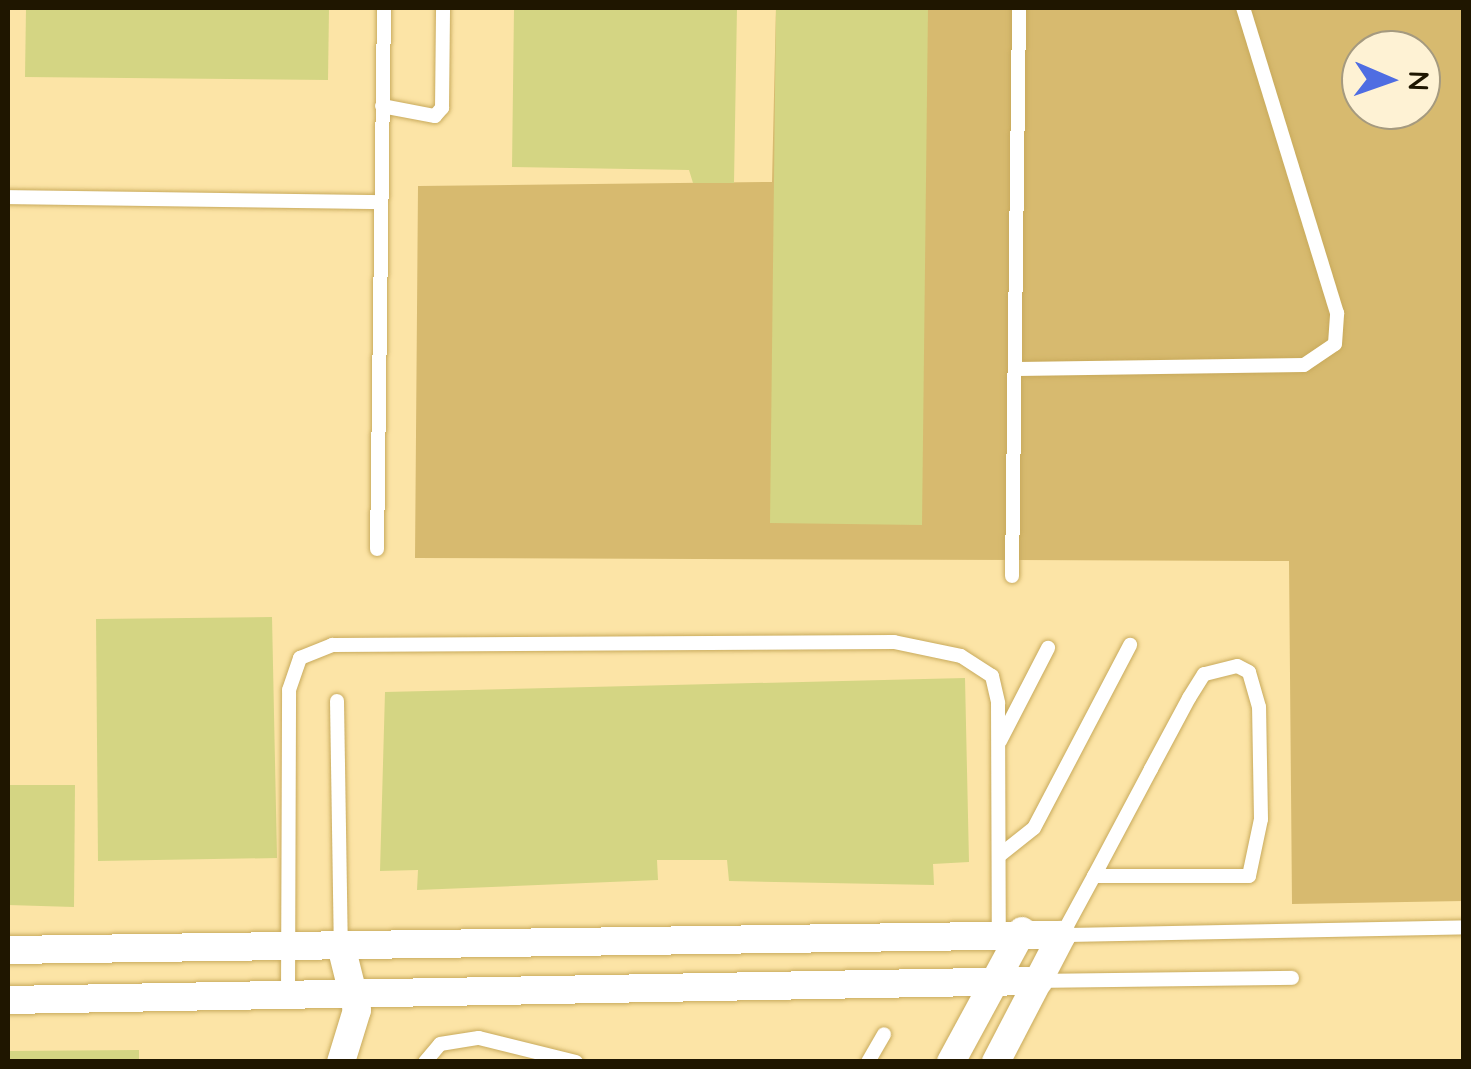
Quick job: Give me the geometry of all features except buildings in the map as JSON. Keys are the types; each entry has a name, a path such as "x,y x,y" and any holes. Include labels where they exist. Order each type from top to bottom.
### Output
{"street":[{"path":"952,1062 996,983 1011,932"},
{"path":"8,950 1062,934 996,1062"},
{"path":"341,946 357,1024 341,1062"},
{"path":"8,1000 1039,982"}],"lane":[{"path":"378,548 384,8"},
{"path":"382,106 435,116 442,108 443,8"},
{"path":"1012,576 1019,8"},
{"path":"1017,369 1304,365 1334,344 1337,313 1242,8"},
{"path":"8,196 381,202"},
{"path":"288,996 292,948 289,690 300,658 314,650 894,642 980,665 992,676 1000,741 1000,855 1011,932"},
{"path":"1000,855 1034,828 1130,645"},
{"path":"1000,741 1048,648"},
{"path":"1094,876 1249,876 1261,819 1249,672 1204,674 1062,934 1464,927"},
{"path":"337,701 341,946"},
{"path":"1039,982 1292,978"},
{"path":"868,1062 884,1034"},
{"path":"424,1062 440,1044 480,1038 576,1062"}],"shaded area":[{"path":"776,8 1463,8 1463,901 1292,904 1289,561 415,558 418,186 772,182"}]}
